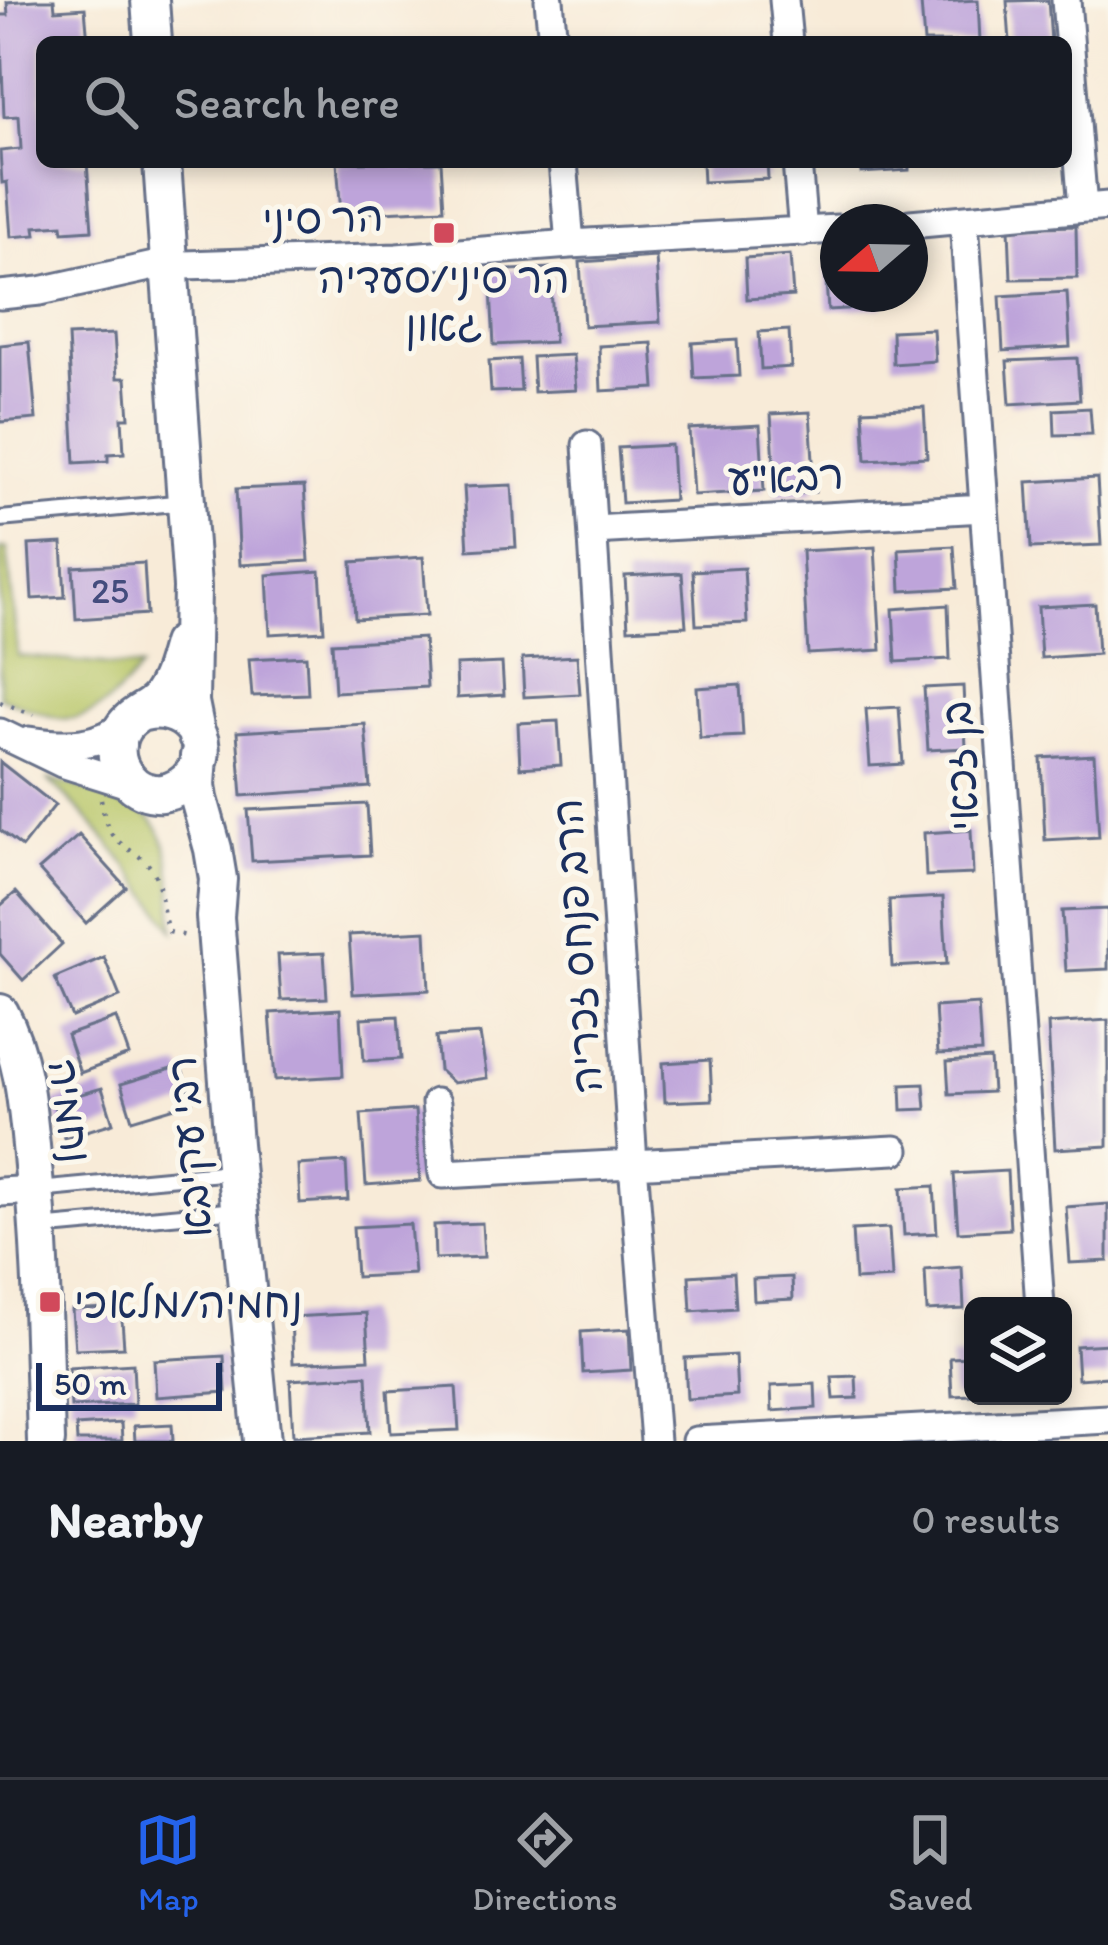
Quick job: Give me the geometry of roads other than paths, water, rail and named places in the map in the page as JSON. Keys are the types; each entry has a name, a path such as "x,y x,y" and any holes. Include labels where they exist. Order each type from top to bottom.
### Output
{"street":[{"path":"150,0 153,36"},
{"path":"549,0 552,36"},
{"path":"784,0 787,36"},
{"path":"1066,0 1071,36"},
{"path":"928,223 1095,207 1072,43"},
{"name":"רבי עקיבא","path":"162,168 191,570 189,687 198,746 196,785 218,879 216,928 262,1441"},
{"path":"564,168 570,244"},
{"path":"797,168 802,232"},
{"name":"בן זכאי","path":"964,220 1039,1297"},
{"name":"הר סיני","path":"0,295 169,265 398,258 820,230"},
{"name":"הרב פנחס זכריה","path":"587,445 655,1441"},
{"name":"רבא\"ע","path":"593,530 984,508"},
{"name":"רבי עקיבא","path":"135,717 157,701 176,661 191,570"},
{"path":"157,709 186,720 198,746 196,769 184,784 166,792 50,758 6,736 60,745 85,743 107,737 135,717 157,709"},
{"path":"129,784 117,758 118,739 135,717"},
{"name":"רבי עקיבא","path":"129,784 173,811 188,835 216,928"},
{"name":"נחמיה","path":"0,1013 24,1076 18,1191 39,1228 46,1441"},
{"path":"436,1103 443,1174 895,1150"},
{"path":"696,1441 1047,1408 1108,1419"}],"lane":[{"path":"0,518 186,502"},
{"path":"18,1191 236,1172"},
{"path":"39,1228 239,1210"}],"place":[{"name":"הר סיני/סעדיה גאון","path":"444,233"},
{"name":"נחמיה/מלאכי","path":"50,1302"}]}
